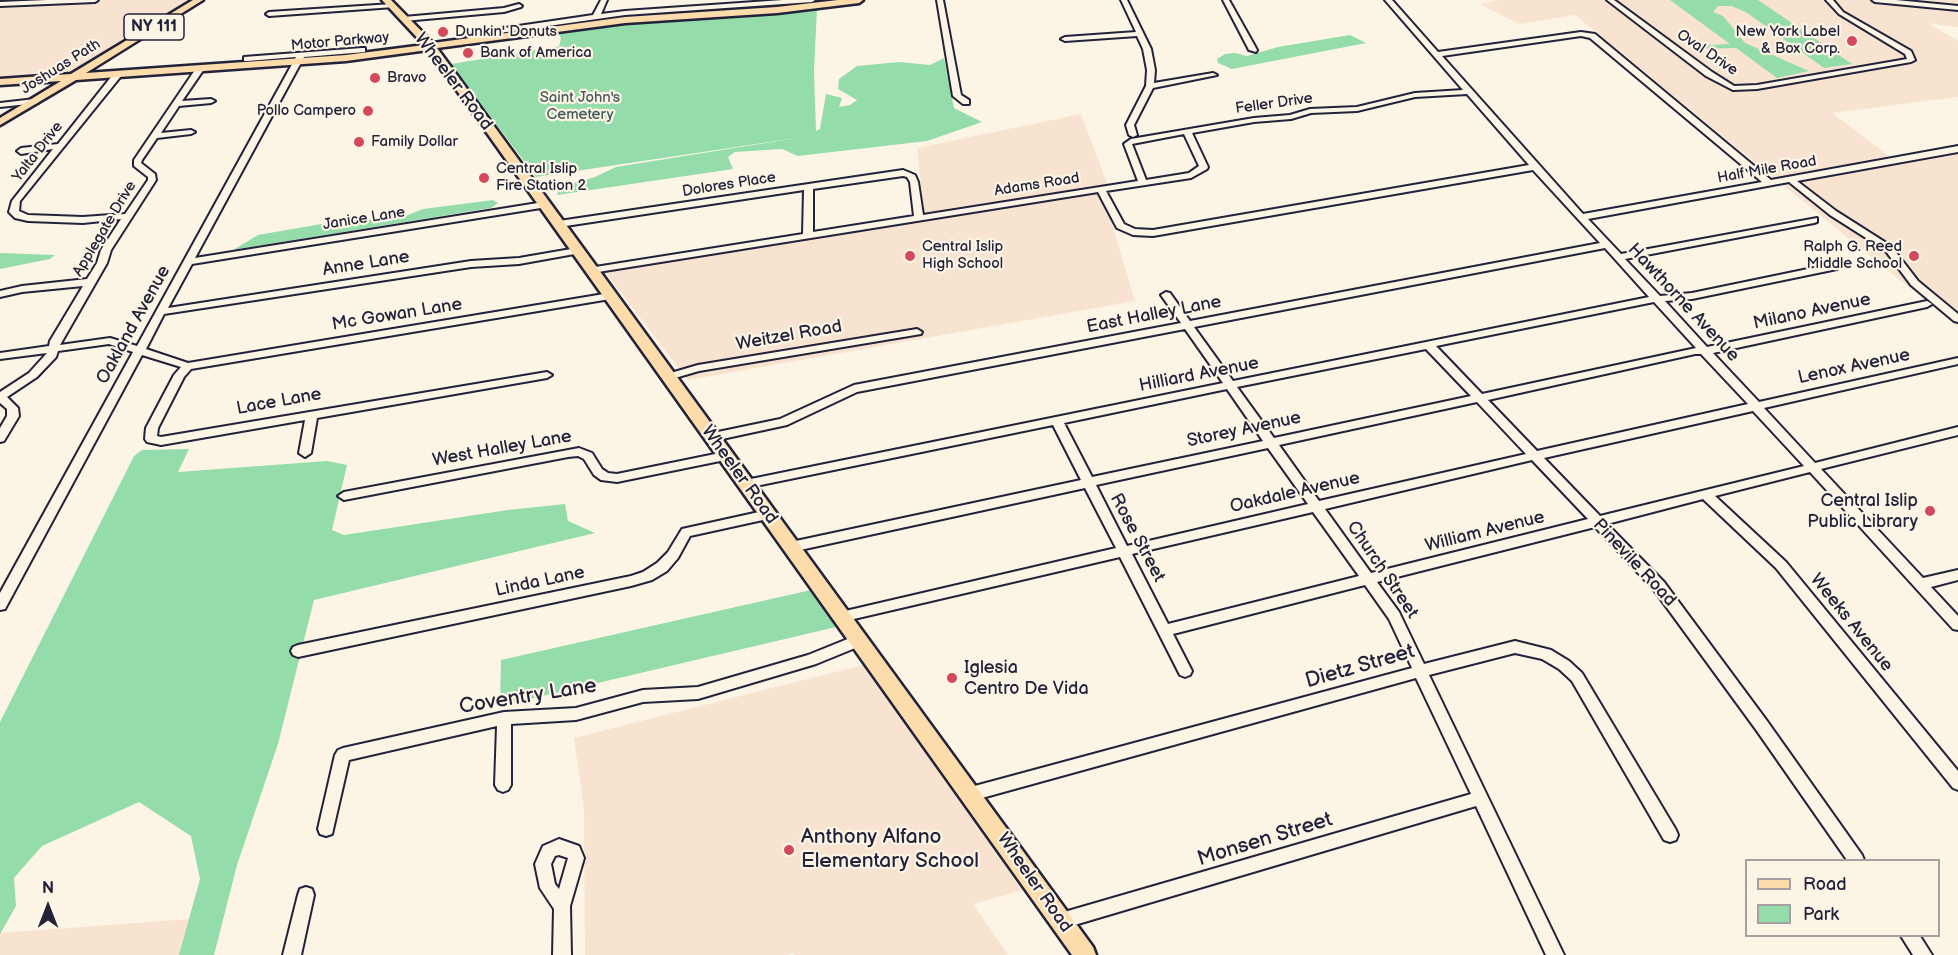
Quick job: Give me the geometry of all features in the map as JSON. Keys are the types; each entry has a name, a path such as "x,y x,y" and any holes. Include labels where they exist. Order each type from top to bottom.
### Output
{"main road":[{"name":"Joshuas Path","path":"0,122 199,0"},
{"name":"Motor Parkway","path":"0,82 200,69 300,58 432,48 542,30 624,20 777,10 859,0"},
{"name":"Wheeler Road","path":"389,3 432,48 1085,955"}],"street":[{"path":"0,4 95,0"},
{"path":"596,17 604,0"},
{"path":"471,35 596,17 812,0"},
{"path":"940,0 957,96 966,102"},
{"path":"1124,0 1150,59 1150,86 1131,125 1133,135"},
{"path":"1226,0 1253,50"},
{"name":"Hawthorne Avenue","path":"1388,0 1535,167 1958,625"},
{"name":"Oval Drive","path":"1610,0 1709,74 1733,88 1757,87 1818,78 1911,60 1908,53 1841,13 1829,0"},
{"path":"1875,0 1958,8"},
{"path":"269,14 389,3"},
{"path":"404,19 504,10 519,6"},
{"path":"1065,39 1140,34"},
{"path":"1436,55 1581,34 1592,36 1769,183"},
{"path":"247,59 300,58 362,50"},
{"name":"Oakland Avenue","path":"0,605 300,58"},
{"name":"Applegate Drive","path":"0,397 39,369 52,355 55,341 102,263 106,250 152,180 152,176 137,164 138,160 200,69"},
{"name":"Yalta Drive","path":"118,74 16,201 14,212 18,216 49,219 130,216"},
{"path":"1150,86 1214,75"},
{"name":"Feller Drive","path":"1143,183 1128,142 1196,129 1284,118 1311,111 1357,109 1415,95 1468,92"},
{"path":"0,105 35,101"},
{"path":"175,104 211,101"},
{"path":"154,136 191,132"},
{"path":"1101,190 1191,176 1204,167 1187,132"},
{"path":"21,151 60,146"},
{"name":"Half Mile Road","path":"1581,217 1958,149"},
{"name":"Adams Road","path":"592,270 1101,190 1120,226 1133,232 1153,233 1535,167"},
{"name":"Dolores Place","path":"559,224 903,173 911,175 914,182 919,219"},
{"path":"1790,179 1833,213 1888,248 1914,283 1958,320"},
{"path":"808,236 809,186"},
{"name":"Janice Lane","path":"188,262 544,205"},
{"path":"1619,257 1814,220"},
{"name":"East Halley Lane","path":"713,437 783,422 854,389 1606,244"},
{"name":"Anne Lane","path":"160,312 471,264 519,261 577,251"},
{"name":"Hilliard Avenue","path":"746,484 1429,345 1838,266"},
{"path":"0,294 22,289 91,282"},
{"name":"Church Street","path":"1166,295 1394,616 1555,955"},
{"name":"Mc Gowan Lane","path":"188,366 610,296"},
{"name":"Milano Avenue","path":"1704,351 1927,304"},
{"name":"Weitzel Road","path":"668,377 698,368 917,332"},
{"path":"0,356 110,341 188,366"},
{"name":"Pinevile Road","path":"1429,345 1659,586 1762,726 1855,859"},
{"name":"Storey Avenue","path":"791,547 1478,397 1704,351"},
{"name":"Lenox Avenue","path":"1756,405 1958,361"},
{"name":"Lace Lane","path":"188,366 179,375 152,428 151,440 161,441 547,375"},
{"path":"0,397 12,408 13,416 0,438"},
{"name":"Oakdale Avenue","path":"841,617 1756,405"},
{"path":"305,453 312,415"},
{"name":"Rose Street","path":"1057,421 1185,671"},
{"name":"William Avenue","path":"1165,630 1958,431"},
{"name":"West Halley Lane","path":"344,496 568,453 579,452 588,456 598,472 605,477 617,478 725,456"},
{"name":"Weeks Avenue","path":"1706,495 1781,566 1958,783"},
{"name":"Linda Lane","path":"298,651 631,581 647,576 662,567 673,555 686,532 768,515"},
{"path":"1920,584 1958,575"},
{"name":"Coventry Lane","path":"326,829 343,755 504,718 576,714 643,696 698,693 802,663 860,640"},
{"name":"Dietz Street","path":"971,794 1515,647 1546,654 1564,665 1577,677 1670,835"},
{"path":"503,785 504,718"},
{"name":"Monsen Street","path":"1061,921 1481,798"},
{"path":"292,955 306,895"},
{"path":"562,906 562,955"},
{"path":"1911,937 1923,955"}],"shaded area":[{"path":"0,0 198,0 71,77 0,82"},
{"path":"1499,0 1958,0 1958,8 1951,8 1958,14 1958,27 1928,23 1958,41 1958,97 1832,113 1889,156 1774,178 1575,15 1519,24 1480,4"},
{"name":"Central Islip High School","path":"1081,114 1108,186 1101,187 1135,301 688,380 604,271 925,220 917,148"},
{"name":"Ralph G. Reed Middle School","path":"1958,152 1958,327 1783,185"},
{"name":"Anthony Alfano Elementary School","path":"863,665 1022,890 973,904 1008,955 795,955 794,953 787,955 585,955 584,810 574,738"},
{"path":"217,917 206,955 0,955 0,933"}],"green space":[{"path":"1670,0 1758,0 1852,64 1824,68 1746,12 1731,6 1718,6 1713,12 1723,16 1745,43 1809,71 1777,78 1736,48 1695,49 1692,46 1730,44"},
{"name":"Saint John's Cemetery","path":"817,8 814,71 816,131 820,129 826,94 842,98 839,107 850,105 857,100 838,89 839,79 857,66 899,62 930,65 944,58 954,108 982,122 927,141 798,156 782,149 735,152 728,157 733,169 557,195 560,187 595,177 616,167 803,137 536,177 451,64 562,46 559,46 561,39 559,34 564,29 624,22"},
{"path":"1350,35 1366,43 1232,69 1218,63 1217,59 1225,54 1235,53 1247,56 1278,47"},
{"path":"493,200 498,203 491,208 233,250 258,235 350,219 357,221 403,217 423,209"},
{"path":"0,253 55,255 50,259 0,269"},
{"path":"189,449 178,472 327,461 347,465 332,530 344,535 508,510 565,504 568,521 595,533 314,600 278,744 237,865 214,955 179,955 200,879 191,836 139,802 42,846 14,878 16,906 0,934 0,722 134,456 142,450"},
{"path":"811,590 836,627 500,706 501,660"}],"place":[{"name":"Dunkin' Donuts","path":"443,32"},
{"name":"New York Label & Box Corp.","path":"1852,41"},
{"name":"Bank of America","path":"468,53"},
{"name":"Bravo","path":"375,78"},
{"name":"Pollo Campero","path":"368,111"},
{"name":"Family Dollar","path":"359,142"},
{"name":"Central Islip Fire Station 2","path":"484,178"},
{"name":"Central Islip High School","path":"910,256"},
{"name":"Ralph G. Reed Middle School","path":"1914,256"},
{"name":"Central Islip Public Library","path":"1930,511"},
{"name":"Iglesia Centro De Vida","path":"952,678"},
{"name":"Anthony Alfano Elementary School","path":"789,850"}]}
